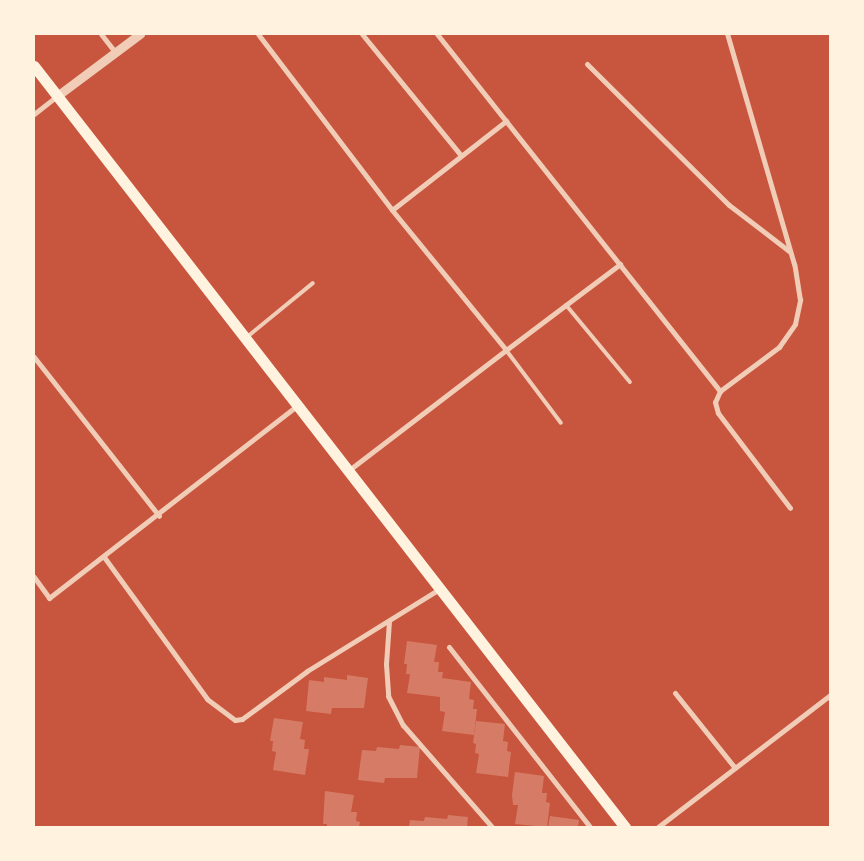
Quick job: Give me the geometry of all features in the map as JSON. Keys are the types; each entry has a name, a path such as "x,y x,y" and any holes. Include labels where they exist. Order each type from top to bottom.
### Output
{"main road":[{"path":"34,66 625,827"}],"street":[{"path":"101,34 115,52"},
{"path":"34,114 140,34"},
{"path":"258,34 392,210 506,350"},
{"path":"362,34 460,154"},
{"path":"437,34 720,391"},
{"path":"727,34 789,251 800,300 794,324 779,348 720,391 715,402 718,413 790,508"},
{"path":"587,64 729,205 789,251"},
{"path":"392,210 460,154 506,121"},
{"path":"349,470 620,264"},
{"path":"34,357 159,516"},
{"path":"34,577 49,598 159,516 298,405"},
{"path":"104,557 207,699 235,720 242,719 307,671 440,588"},
{"path":"389,620 386,664 388,696 403,724 492,827"},
{"path":"449,647 590,827"},
{"path":"675,692 735,768"},
{"path":"658,827 830,695"}],"lane":[{"path":"245,338 313,283"},
{"path":"566,306 630,382"},
{"path":"506,350 561,423"}],"building":[{"path":"407,641 437,645 434,662 439,662 438,672 443,672 442,678 471,682 469,699 474,700 473,709 477,709 474,735 442,731 445,712 440,711 440,697 407,693 410,674 406,674 407,664 404,664"},
{"path":"347,675 368,678 364,708 332,708 331,714 306,711 309,680 324,682 324,677 347,680"},
{"path":"274,718 303,722 300,739 305,740 304,749 309,749 305,775 273,770 276,752 272,751 273,741 270,741"},
{"path":"476,721 505,724 503,741 508,742 507,751 511,752 508,777 476,773 479,754 475,753 476,744 473,743"},
{"path":"400,745 420,747 417,778 385,778 384,783 358,780 362,750 376,751 377,747 399,749"},
{"path":"515,772 544,776 542,793 547,793 546,802 550,803 547,827 515,824 518,805 513,805 512,795"},
{"path":"325,791 354,795 351,812 357,812 356,821 360,822 359,827 327,827 327,824 323,824"},
{"path":"448,815 468,817 467,827 409,827 410,820 424,821 425,817 447,819"},
{"path":"550,816 579,820 578,827 548,827"}]}
